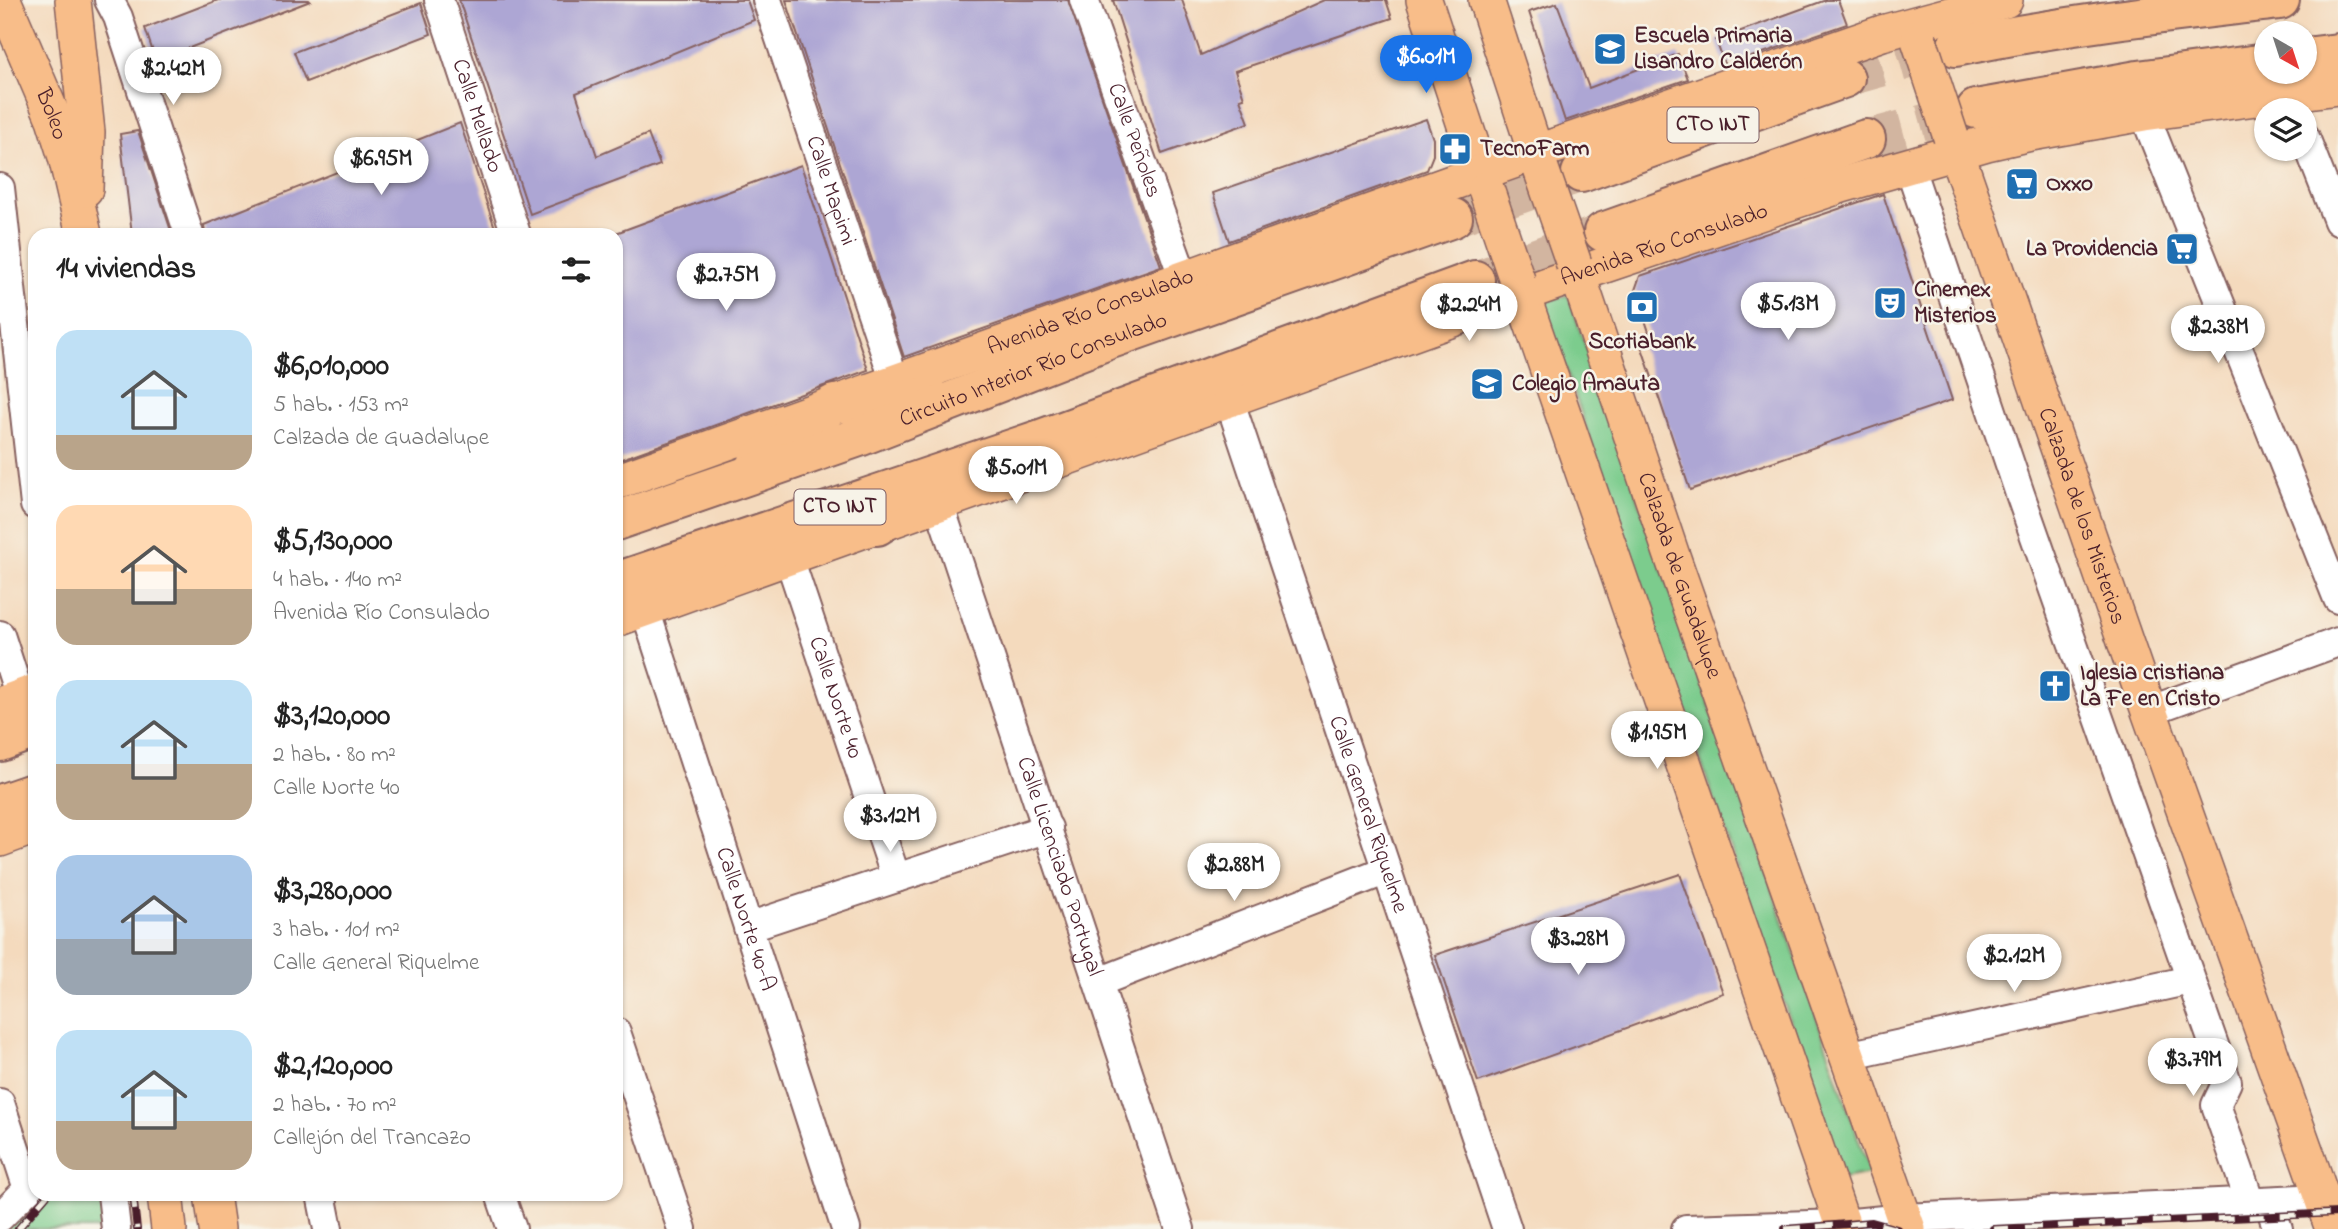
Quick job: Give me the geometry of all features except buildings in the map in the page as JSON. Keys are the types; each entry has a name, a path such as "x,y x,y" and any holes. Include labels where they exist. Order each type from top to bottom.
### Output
{"highway":[{"path":"1956,47 2105,20 2280,0"},
{"path":"2317,56 2338,53"},
{"path":"1976,109 2125,82 2254,65"},
{"name":"CTO INT","path":"1581,173 1845,78"},
{"name":"CTO INT","path":"1602,232 1866,139"},
{"name":"Circuito Interior Río Consulado","path":"623,519 859,437 1108,340 1453,218"},
{"name":"CTO INT","path":"623,580 786,542 982,460 1475,280"},
{"path":"730,482 834,404 964,394"},
{"path":"786,542 877,526 982,460"},
{"path":"0,742 23,706"},
{"path":"0,804 28,794"}],"main road":[{"name":"Boleo","path":"3,0 54,119 83,228"},
{"path":"73,0 87,132 84,228"},
{"path":"1424,0 1483,181 1843,1227"},
{"name":"Calzada de Guadalupe","path":"1486,0 1676,566 1906,1224"},
{"name":"Avenida Río Consulado","path":"623,479 1184,279 1483,181 1913,21 2005,0"},
{"name":"Calzada de los Misterios","path":"1913,21 2149,711 2328,1214"},
{"name":"Avenida Río Consulado","path":"2304,98 2338,87"},
{"name":"Avenida Río Consulado","path":"877,526 1229,399 1576,269 1909,165 1954,144 2144,113 2254,105"},
{"name":"CTO INT","path":"630,614 786,542"},
{"path":"0,839 28,829"},
{"path":"166,1201 169,1229"},
{"path":"213,1201 217,1229"}],"street":[{"path":"109,0 118,17 187,228"},
{"name":"Calle Mellado","path":"439,0 514,228"},
{"name":"Calle Mapimi","path":"767,0 895,382"},
{"name":"Calle Peñoles","path":"1084,0 1184,279"},
{"path":"2144,113 2338,599"},
{"path":"2314,161 2338,221"},
{"path":"1909,165 2016,481 2227,1082 2216,1105 2259,1201 2278,1229"},
{"path":"1,203 28,443"},
{"name":"Calle General Riquelme","path":"1229,399 1507,1229"},
{"name":"Calle Licenciado Portugal","path":"939,504 1180,1229"},
{"name":"Calle Norte 40","path":"786,542 896,878"},
{"name":"Calle Norte 40-A","path":"630,614 748,927 846,1229"},
{"path":"0,635 23,706"},
{"path":"2149,711 2338,642"},
{"path":"748,927 1048,828"},
{"path":"1099,982 1387,870"},
{"path":"1847,1056 2190,980"},
{"path":"623,1053 682,1229"},
{"path":"0,1103 28,1174"},
{"path":"0,1217 28,1185"},
{"path":"113,1201 116,1229"},
{"path":"322,1201 328,1229"},
{"path":"502,1201 512,1229"},
{"path":"1686,1229 1906,1224 2259,1201 2328,1214"}],"green space":[{"path":"1568,295 1870,1173 1844,1178 1543,302"},
{"path":"30,1201 103,1201 105,1229 3,1229"}],"tunnel":[{"path":"1845,78 1956,47"},
{"path":"1866,139 1976,109"},
{"path":"1453,218 1579,174"},
{"path":"1475,280 1601,233"}],"railway":[{"path":"18,1229 42,1201"},
{"path":"134,1201 137,1229"},
{"path":"1993,1229 2338,1213"},
{"path":"1785,1229 1872,1222 1897,1229"}],"place":[{"name":"Escuela Primaria Lisandro Calderón","path":"1610,49"},
{"name":"TecnoFarm","path":"1455,149"},
{"name":"Oxxo","path":"2022,184"},
{"name":"La Providencia","path":"2182,249"},
{"name":"Cinemex Misterios","path":"1890,303"},
{"name":"Scotiabank","path":"1642,307"},
{"name":"Colegio Amauta","path":"1487,384"},
{"name":"Iglesia cristiana La Fe en Cristo","path":"2055,686"}]}
